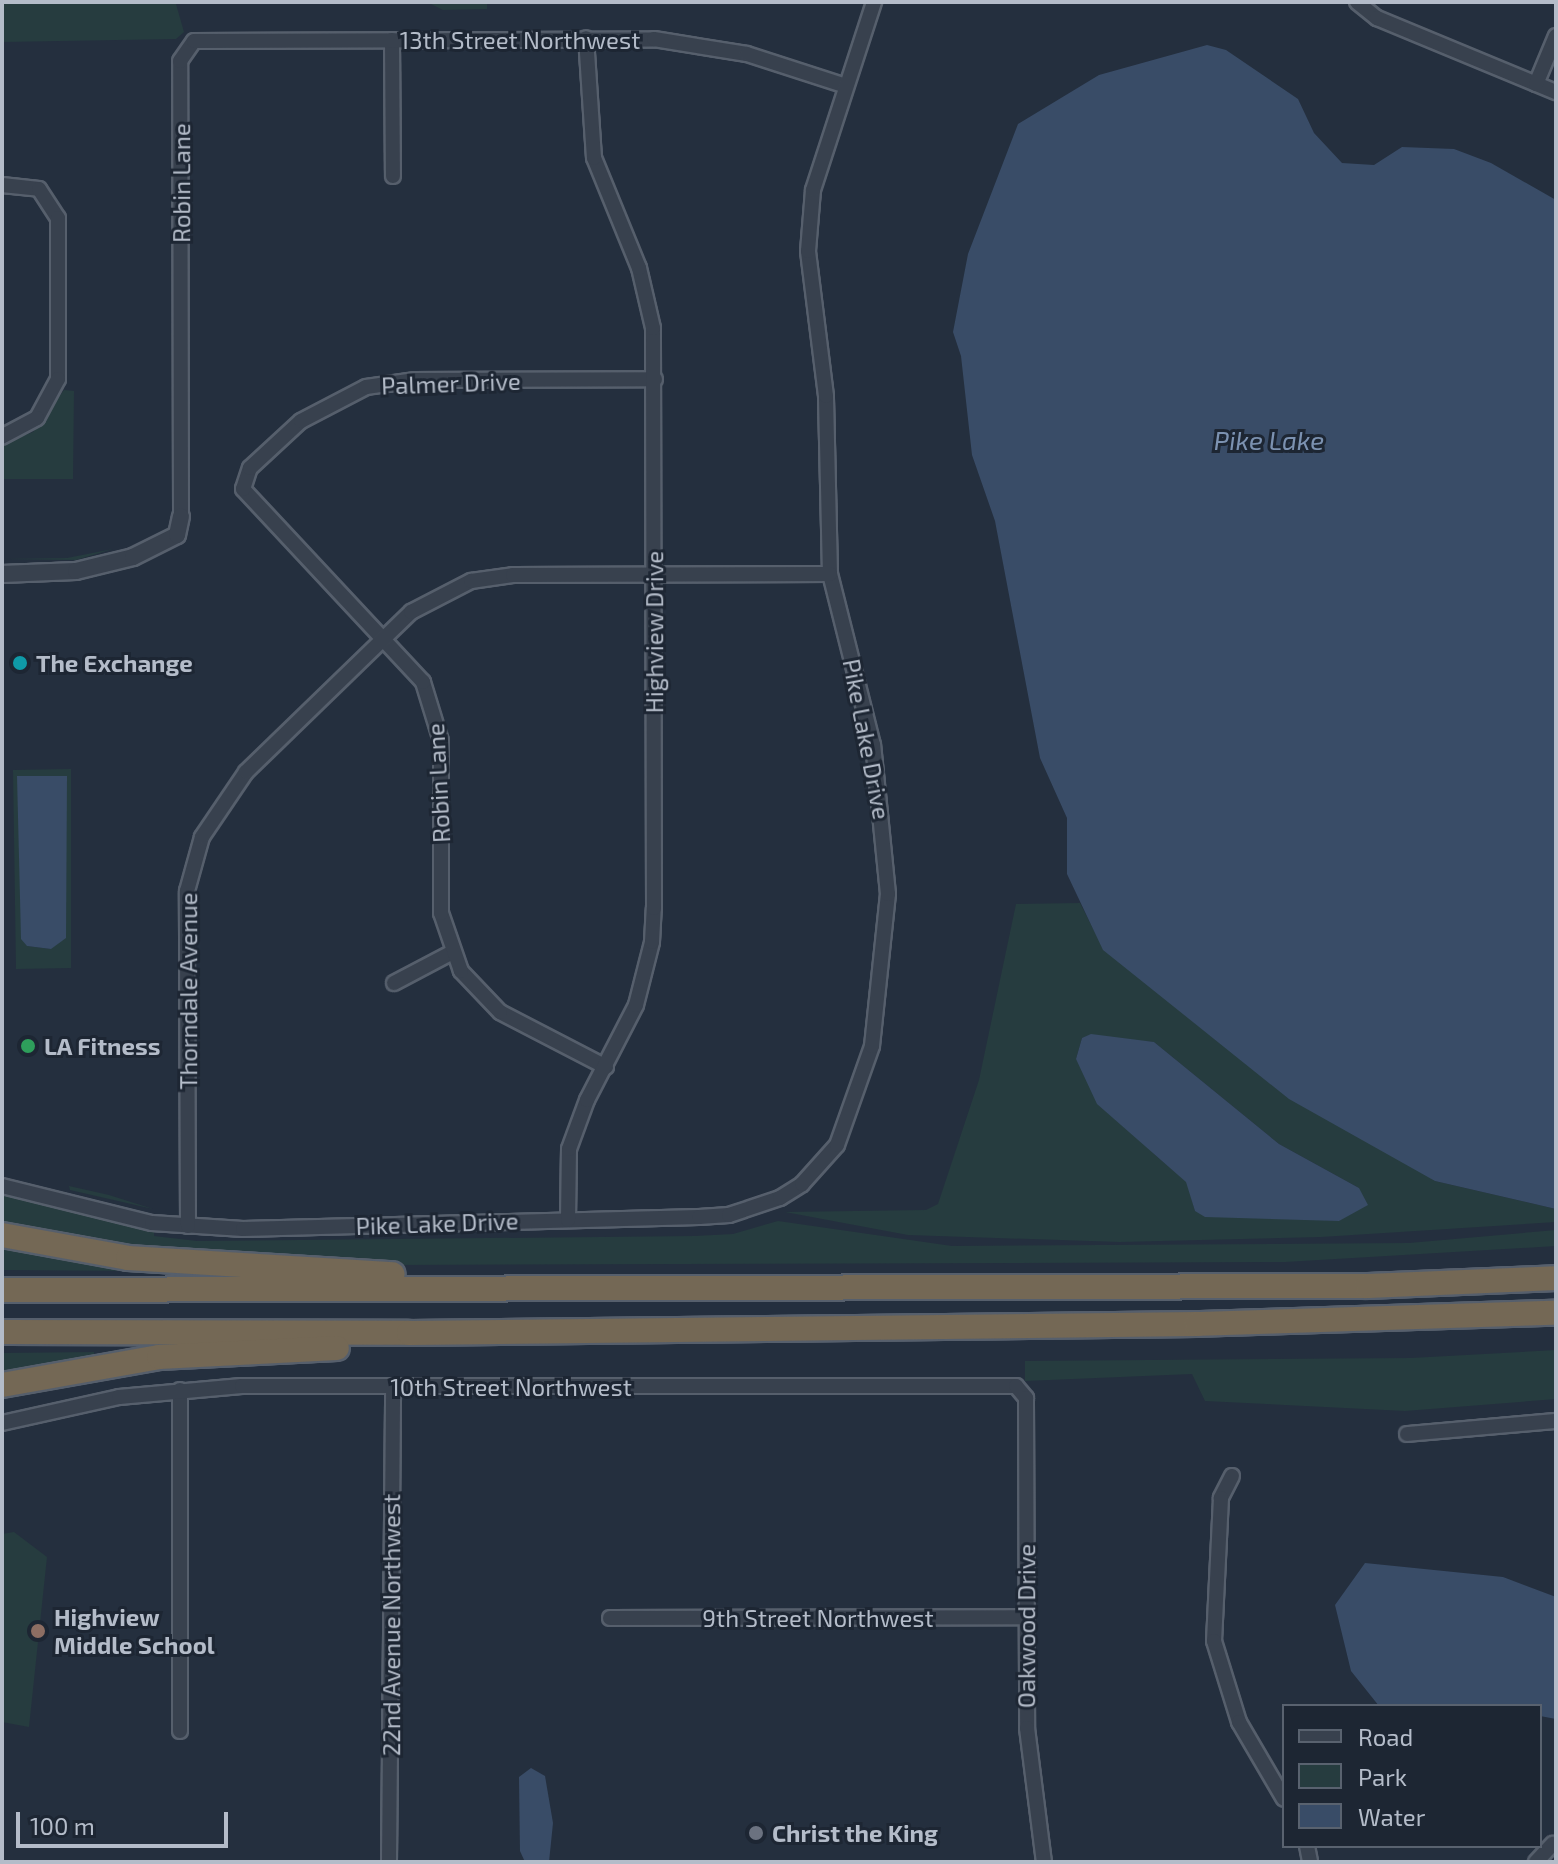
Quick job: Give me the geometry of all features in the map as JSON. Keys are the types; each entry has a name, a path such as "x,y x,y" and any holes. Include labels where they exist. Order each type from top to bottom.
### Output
{"highway":[{"path":"2,1235 128,1258 379,1272 475,1287"},
{"path":"1196,1287 1556,1263"},
{"path":"2,1290 1196,1287 1556,1278"},
{"path":"2,1332 409,1333 1197,1324 1556,1313"},
{"path":"2,1385 121,1362 348,1347 409,1333"}],"street":[{"name":"Pike Lake Drive","path":"2,1186 136,1220 188,1226 729,1215 757,1208 802,1184 837,1145 872,1046 888,894 873,745 830,574 826,396 808,251 813,190 874,2"},
{"path":"1358,4 1556,92"},
{"path":"1536,84 1556,36"},
{"name":"13th Street Northwest","path":"188,46 201,40 586,38 695,43 747,54 846,86"},
{"name":"Highview Drive","path":"568,1220 569,1149 636,1005 652,942 655,379 648,298 594,158 586,38"},
{"path":"392,40 393,176"},
{"name":"Robin Lane","path":"181,516 180,61 188,46"},
{"path":"2,185 39,189 58,218 58,379 37,418 2,437"},
{"name":"Palmer Drive","path":"243,489 250,468 301,421 366,387 416,380 655,379"},
{"name":"Robin Lane","path":"243,489 423,682 438,721 441,913 451,953 473,988 500,1012 606,1067"},
{"path":"2,574 76,571 133,557 177,535 181,516"},
{"name":"Thorndale Avenue","path":"188,1226 185,917 192,866 228,792 384,638 433,597 471,581 504,575 830,574"},
{"path":"394,983 451,953"},
{"name":"10th Street Northwest","path":"2,1423 119,1397 180,1390 1008,1384 1022,1391"},
{"name":"22nd Avenue Northwest","path":"389,1862 393,1388"},
{"path":"180,1390 180,1731"},
{"name":"Oakwood Drive","path":"1022,1391 1027,1728 1044,1862"},
{"path":"1407,1434 1556,1421"},
{"path":"1232,1476 1221,1498 1214,1641 1234,1709 1282,1795"},
{"name":"9th Street Northwest","path":"610,1618 1026,1617"},
{"path":"1536,1862 1553,1844"}],"green space":[{"path":"2,2 168,2 176,4 184,32 176,39 2,42"},
{"path":"427,2 487,2 487,9 443,10"},
{"path":"64,390 74,391 73,479 2,479 2,444 33,432"},
{"path":"113,549 76,560 5,559 67,558"},
{"path":"71,769 71,968 16,969 13,770","holes":["18,776 67,777 51,949 27,946"]},
{"path":"1080,903 1104,950 1435,1181 1556,1209 1556,1222 1321,1237 1120,1242 908,1235 785,1212 926,1210 938,1204 979,1080 1016,904","holes":["1082,1038 1154,1042 1279,1144 1359,1188 1352,1211 1339,1221 1195,1211 1187,1182 1154,1154 1076,1059"]},
{"path":"69,1186 109,1195 153,1209 70,1190"},
{"path":"2,1194 154,1231 154,1236 197,1241 695,1236 733,1234 778,1221 952,1246 1409,1243 1556,1230 1556,1246 1285,1262 393,1265 130,1252 2,1224"},
{"path":"2,1243 136,1265 136,1271 2,1270"},
{"path":"1556,1350 1556,1399 1405,1411 1205,1401 1192,1374 1025,1381 1025,1361 1411,1358"},
{"path":"94,1352 95,1359 2,1377 2,1353"},
{"path":"14,1532 47,1557 29,1727 2,1722 2,1534"}],"water":[{"name":"Pike Lake","path":"1207,45 1226,50 1298,99 1314,133 1342,163 1374,165 1402,147 1454,149 1491,163 1556,200 1556,1209 1435,1181 1289,1099 1103,950 1067,874 1067,818 1040,758 995,521 972,455 961,356 953,332 968,254 1018,124 1099,75"},
{"path":"17,776 67,776 66,938 51,949 27,946 21,939"},
{"path":"1091,1034 1154,1042 1279,1144 1359,1188 1368,1205 1339,1221 1205,1217 1195,1211 1186,1182 1097,1104 1076,1059 1082,1038"},
{"path":"1365,1563 1503,1577 1556,1597 1556,1719 1542,1716 1542,1704 1377,1704 1351,1671 1335,1605"},
{"path":"531,1768 545,1776 553,1823 549,1862 525,1862 520,1851 519,1777"}],"place":[{"name":"The Exchange","path":"20,663"},
{"name":"LA Fitness","path":"28,1046"},
{"name":"Highview Middle School","path":"38,1631"},
{"name":"Christ the King","path":"756,1833"}]}
